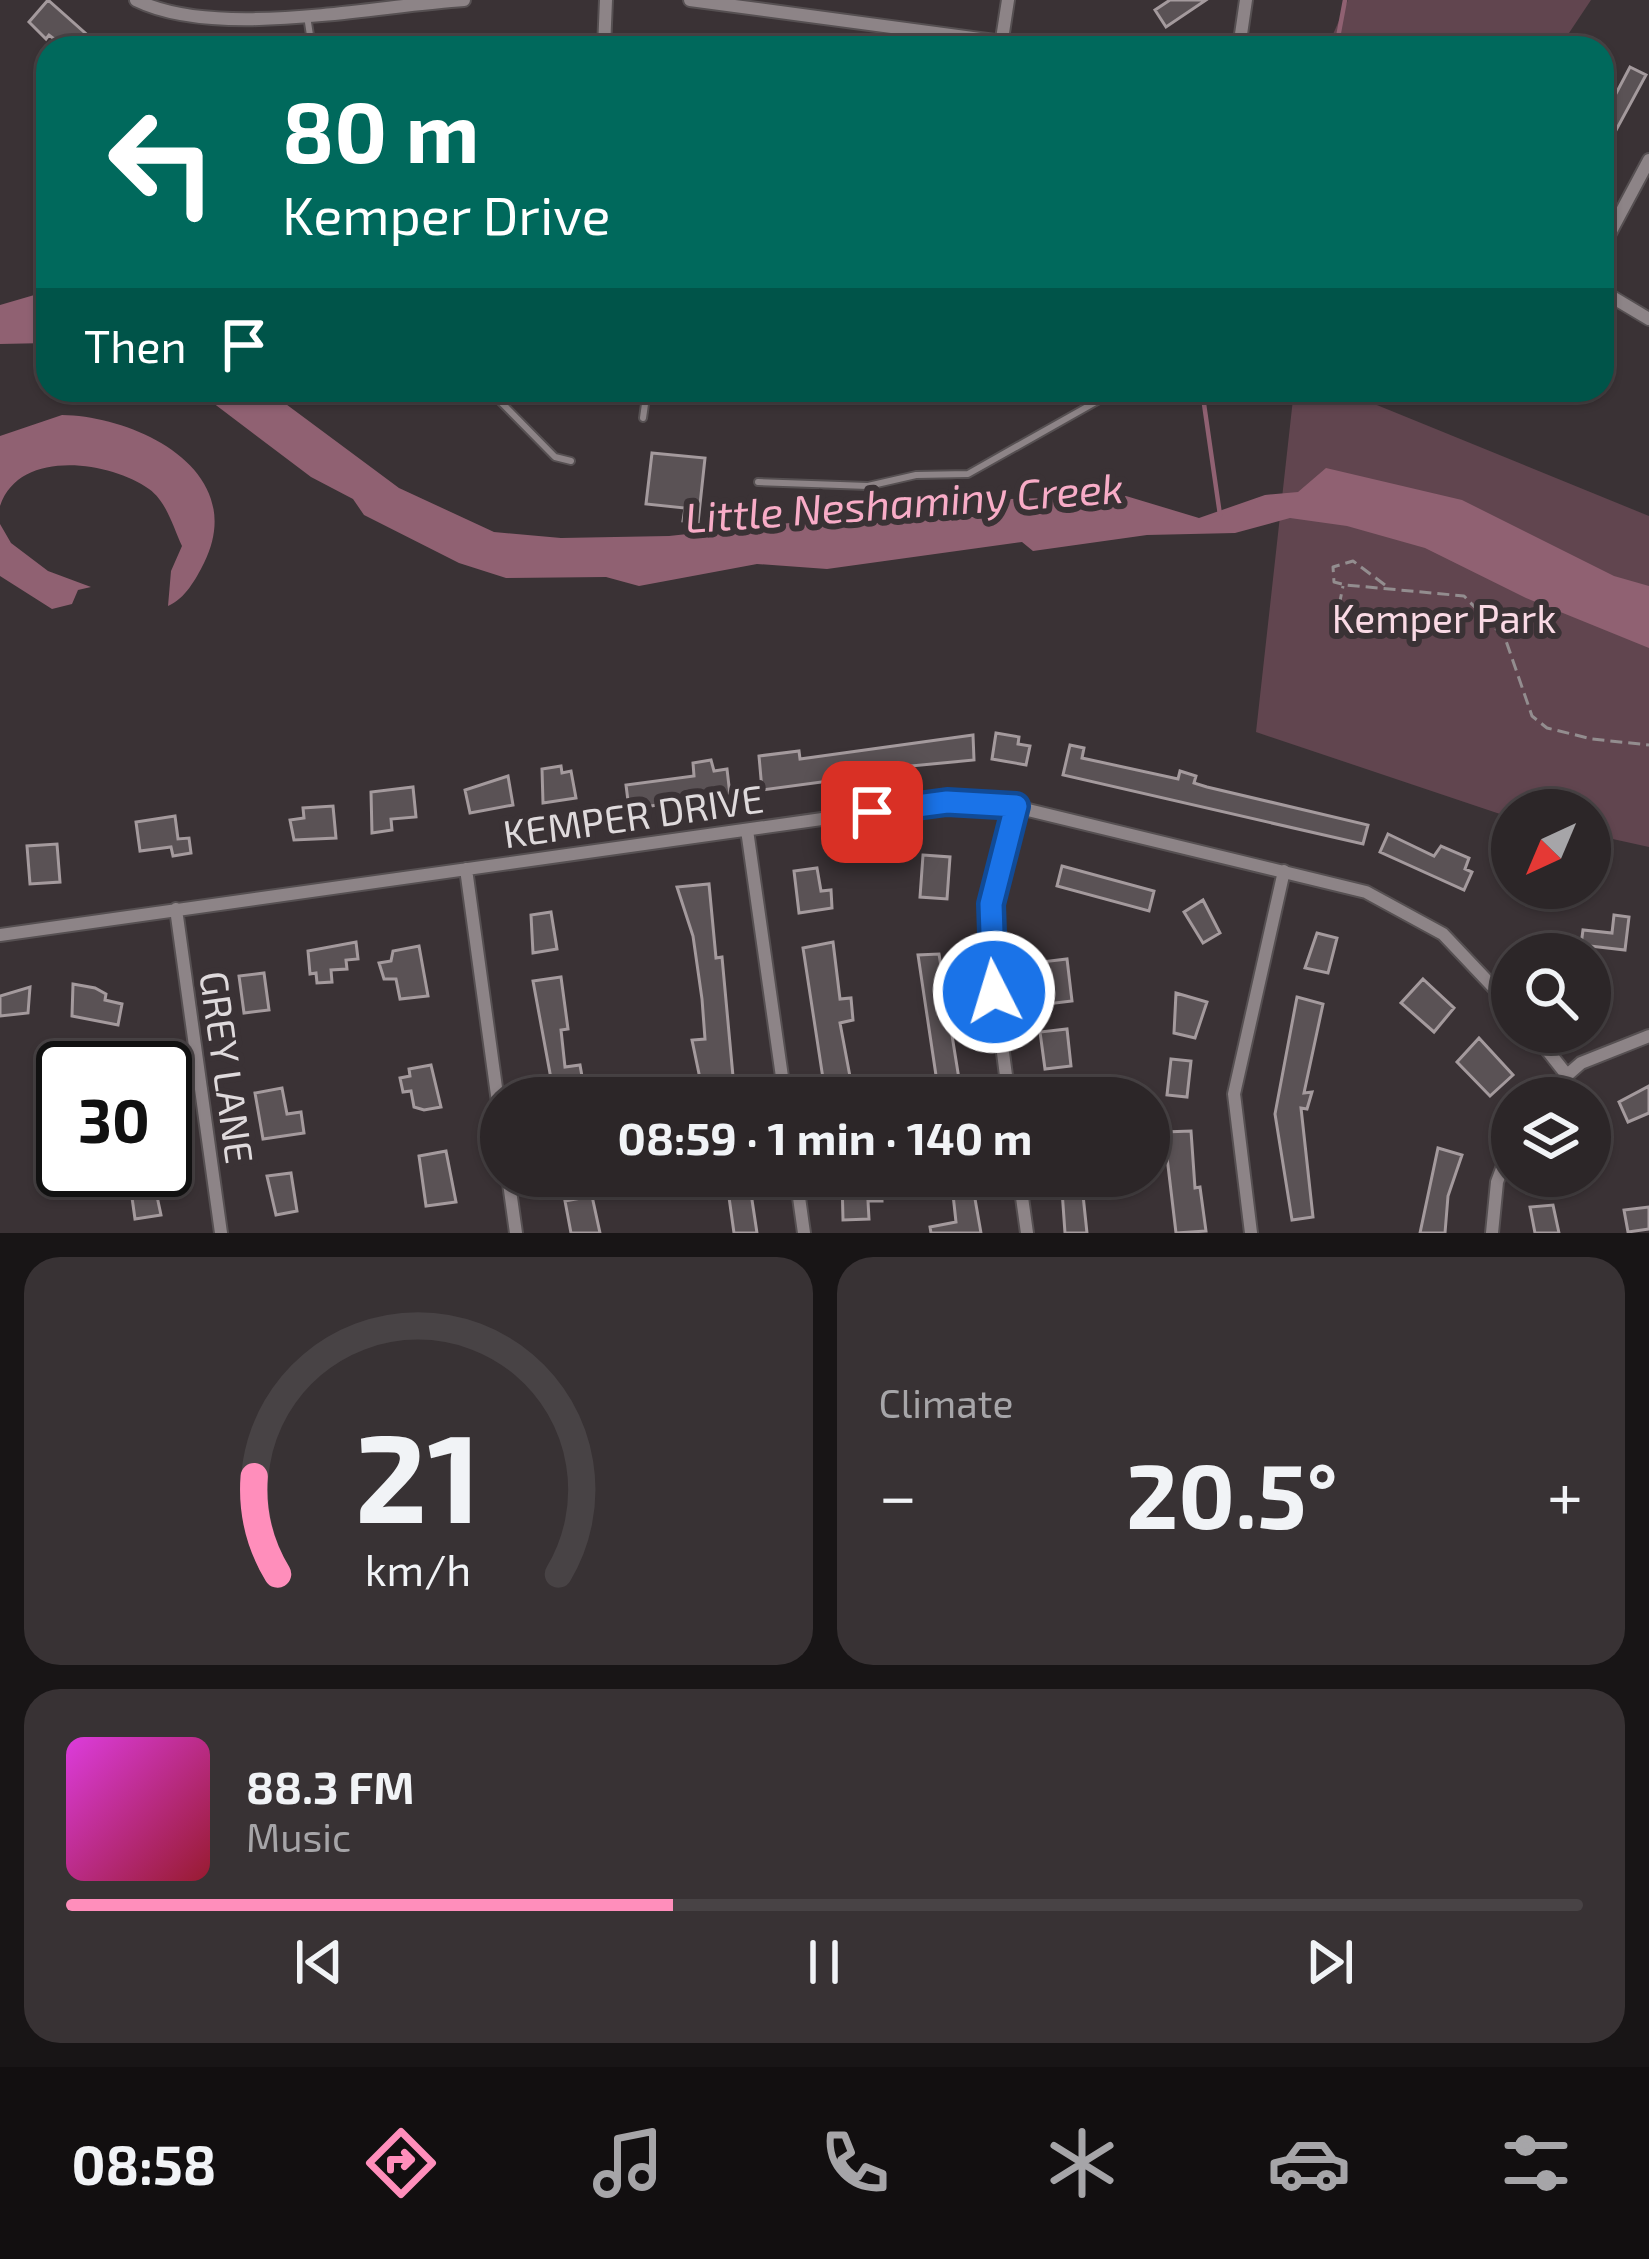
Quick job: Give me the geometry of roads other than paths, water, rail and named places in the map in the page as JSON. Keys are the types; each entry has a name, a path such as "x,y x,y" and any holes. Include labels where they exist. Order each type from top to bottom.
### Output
{"street":[{"path":"136,0 167,13 215,20 464,0"},
{"path":"604,36 605,0"},
{"path":"690,0 753,3 974,36"},
{"path":"1002,36 1008,0"},
{"path":"1242,36 1246,0"},
{"path":"1614,226 1649,160"},
{"path":"1614,298 1649,319"},
{"name":"KEMPER DRIVE","path":"0,934 947,802 1016,806 1366,892 1423,920 1468,956 1491,983"},
{"path":"1006,1077 988,940 994,886 1016,806"},
{"path":"747,830 781,1077"},
{"path":"466,869 495,1077"},
{"path":"1250,1233 1234,1094 1284,871"},
{"name":"GREY LANE","path":"176,909 221,1233"},
{"path":"1563,1077 1605,1050 1649,1036"},
{"path":"1549,1053 1566,1074"},
{"path":"511,1197 516,1233"},
{"path":"799,1197 804,1233"},
{"path":"1022,1197 1027,1233"},
{"path":"1492,1233 1496,1197"}],"lane":[{"path":"306,13 310,36"},
{"path":"501,402 555,457 571,461"},
{"path":"644,418 646,402"},
{"path":"758,482 868,486 916,475 968,474 1096,402"}],"waterway":[{"path":"1338,36 1345,0"},
{"path":"1204,402 1220,515"}],"water label":[{"name":"Little Neshaminy Creek","path":"904,501"}],"park label":[{"name":"Kemper Park","path":"1444,617"}]}
